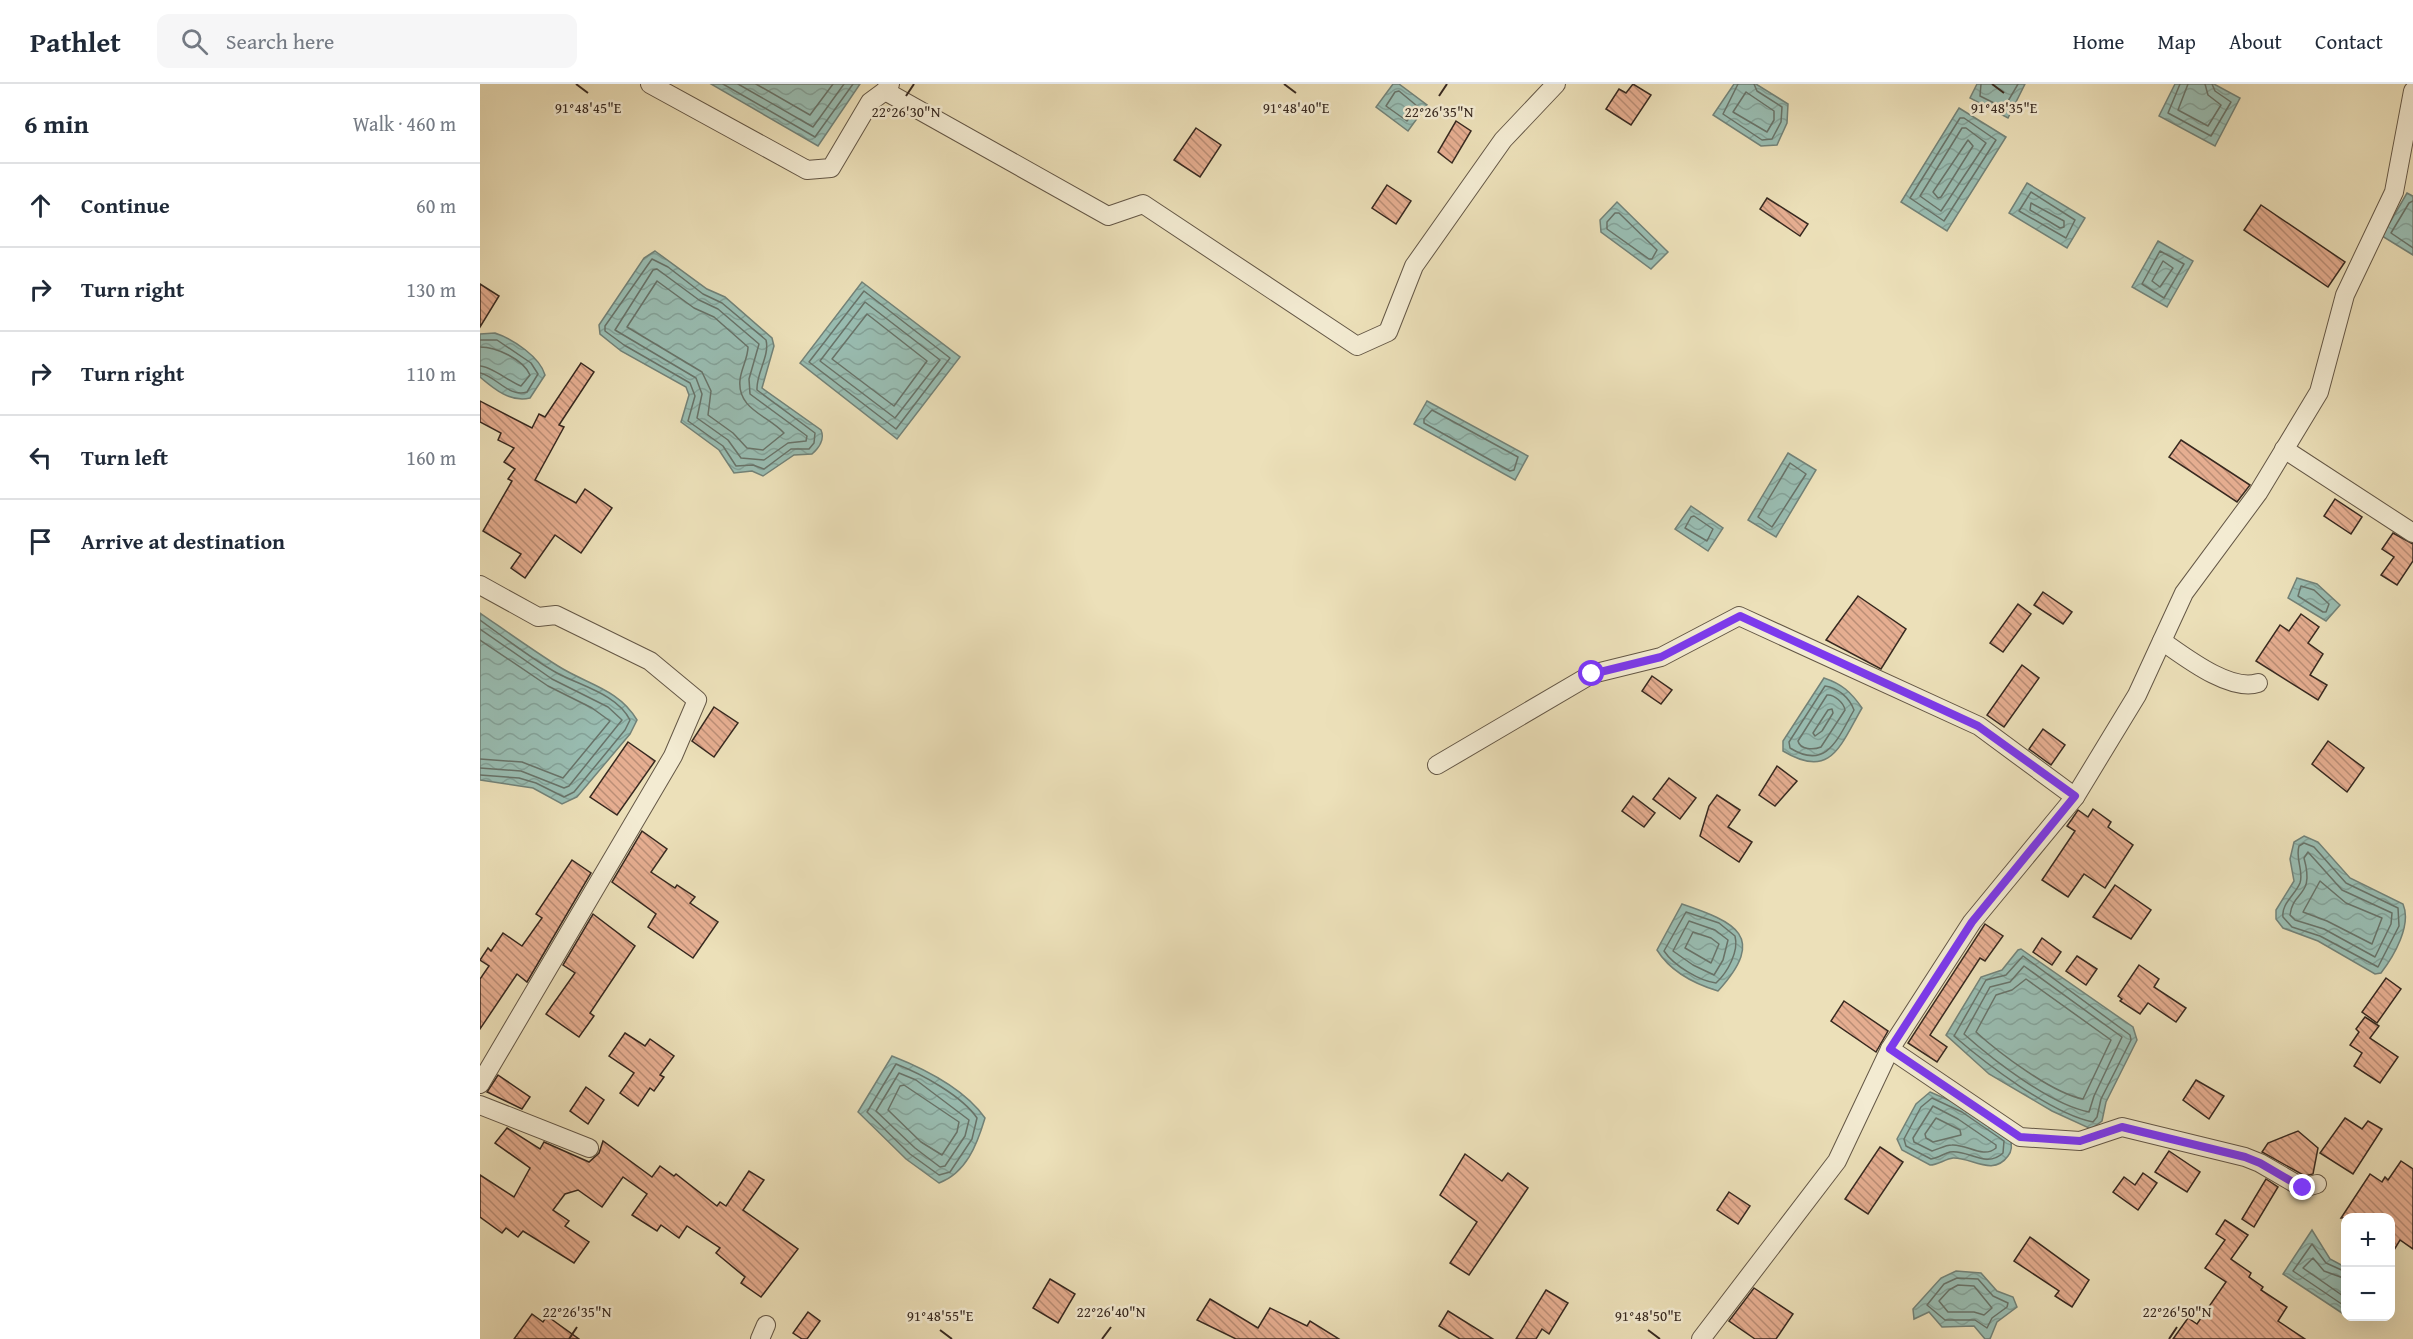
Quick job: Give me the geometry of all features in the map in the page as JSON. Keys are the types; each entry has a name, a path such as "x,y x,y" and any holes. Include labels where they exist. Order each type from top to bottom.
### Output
{"street":[{"path":"650,84 807,170 831,168 870,102 887,88 1108,216 1143,204 1357,346 1388,332 1414,266 1503,140 1556,84"},
{"path":"1701,1339 1837,1161 1890,1049 1972,922 2075,796 2137,695 2184,594 2258,493 2319,392 2345,295 2394,192 2413,91"},
{"path":"2284,449 2413,533"},
{"path":"480,585 538,617 556,615 650,661 697,700 673,756 480,1084"},
{"path":"1437,765 1592,674 1661,657 1740,616 1978,726 2075,796"},
{"path":"2162,641 2200,668 2246,687 2258,683"},
{"path":"1890,1049 2020,1137 2080,1141 2122,1127 2245,1157 2303,1188 2317,1184"},
{"path":"480,1105 589,1148"}],"water":[{"path":"711,84 860,84 818,146"},
{"path":"1393,84 1399,84 1427,105 1408,131 1376,107"},
{"path":"1734,84 1756,84 1788,104 1787,123 1777,145 1761,146 1713,115"},
{"path":"1977,84 2025,84 2008,118 1970,98"},
{"path":"2175,84 2214,84 2240,98 2215,146 2159,116"},
{"path":"1959,108 2006,137 1947,231 1901,202"},
{"path":"2027,183 2085,218 2067,248 2009,213"},
{"path":"2407,193 2413,196 2413,255 2382,236"},
{"path":"1617,202 1668,252 1651,269 1601,232 1600,220"},
{"path":"2158,241 2193,261 2167,307 2132,287"},
{"path":"655,251 707,289 725,297 772,338 774,346 762,388 821,430 821,443 812,454 794,455 763,476 752,471 734,473 719,450 681,422 689,395 686,387 621,351 600,334 599,325 644,258"},
{"path":"862,282 960,357 897,439 800,363"},
{"path":"495,333 532,355 542,368 545,375 530,398 510,397 480,377 480,334"},
{"path":"1427,401 1528,456 1515,480 1414,424"},
{"path":"1788,453 1816,470 1776,537 1748,520"},
{"path":"1691,506 1723,528 1708,551 1675,529"},
{"path":"2297,578 2317,584 2340,605 2326,621 2288,598"},
{"path":"480,613 558,666 611,694 630,710 637,720 630,734 577,797 562,804 533,788 480,780"},
{"path":"1824,678 1846,689 1862,708 1840,746 1832,755 1812,762 1799,759 1783,751 1783,741"},
{"path":"2304,836 2318,842 2350,878 2403,904 2405,921 2403,931 2396,949 2381,973 2375,974 2318,941 2283,928 2276,919 2276,910 2294,881 2290,859 2294,842"},
{"path":"1682,904 1717,917 1739,934 1743,944 1741,957 1718,991 1684,976 1662,958 1657,950"},
{"path":"2021,949 2133,1027 2137,1040 2106,1102 2102,1121 2091,1129 2052,1111 1989,1074 1946,1035 1981,977 2002,970"},
{"path":"892,1056 930,1073 955,1089 966,1097 985,1118 969,1157 956,1172 939,1183 906,1159 858,1112"},
{"path":"1930,1092 1965,1107 2010,1138 2011,1147 2008,1156 2002,1162 1989,1166 1960,1158 1930,1165 1902,1150 1897,1139 1916,1104"},
{"path":"2312,1230 2330,1259 2341,1265 2341,1312 2283,1274"},
{"path":"1956,1271 1981,1273 1997,1291 2013,1297 2017,1307 1997,1322 1990,1339 1985,1339 1974,1326 1942,1327 1929,1312 1914,1319 1913,1309 1941,1278"}],"building":[{"path":"1633,84 1651,95 1631,125 1606,109 1619,89 1626,93"},
{"path":"1456,121 1471,131 1452,163 1438,152"},
{"path":"1196,128 1221,145 1200,177 1174,160"},
{"path":"1387,185 1411,201 1396,224 1372,208"},
{"path":"1767,198 1808,224 1800,236 1760,209"},
{"path":"2261,205 2345,262 2328,287 2244,230"},
{"path":"480,284 499,296 480,327"},
{"path":"581,363 594,372 559,425 564,427 535,480 576,503 585,489 612,508 581,553 555,535 525,578 511,568 521,554 483,531 512,481 508,479 515,469 504,462 514,448 498,440 501,433 480,422 480,401 532,428 539,414 545,417"},
{"path":"2181,440 2250,485 2237,502 2169,457"},
{"path":"2335,499 2362,517 2351,534 2324,516"},
{"path":"2393,533 2413,544 2413,561 2397,585 2381,575 2394,557 2382,549"},
{"path":"2043,592 2072,612 2063,624 2034,605"},
{"path":"1858,596 1906,629 1881,669 1826,640"},
{"path":"2018,604 2031,614 2003,652 1990,643"},
{"path":"2301,614 2319,627 2308,643 2323,654 2310,675 2327,685 2318,700 2256,661 2280,625 2289,631"},
{"path":"2022,665 2039,678 2004,727 1987,715"},
{"path":"1652,676 1672,690 1661,704 1642,691"},
{"path":"714,707 738,723 714,757 692,741"},
{"path":"2043,729 2065,745 2051,765 2029,749"},
{"path":"2328,741 2364,768 2347,792 2312,764"},
{"path":"628,742 655,761 617,815 590,797"},
{"path":"1777,766 1797,781 1775,806 1759,795"},
{"path":"1669,778 1696,798 1680,819 1653,799"},
{"path":"1717,795 1740,810 1728,827 1752,842 1739,862 1700,836 1709,806"},
{"path":"1633,796 1655,813 1644,827 1622,811"},
{"path":"2093,809 2111,822 2108,827 2133,845 2105,888 2084,874 2068,897 2042,880 2075,831 2067,826 2078,810 2088,817"},
{"path":"642,831 667,849 651,872 675,888 677,885 695,897 690,903 718,922 693,958 648,927 656,914 612,882"},
{"path":"572,860 591,873 527,982 517,974 480,1029 480,979 489,966 480,960 488,948 491,951 503,933 522,946 542,918 536,914"},
{"path":"2115,885 2151,910 2131,939 2093,917"},
{"path":"593,914 635,946 590,1013 594,1016 579,1037 546,1014 575,973 563,965"},
{"path":"1985,924 2003,936 1985,961 1980,958 1930,1035 1947,1047 1937,1062 1908,1043"},
{"path":"2042,938 2061,952 2052,965 2033,952"},
{"path":"2077,956 2097,969 2086,985 2066,971"},
{"path":"2139,965 2159,979 2154,987 2186,1008 2176,1022 2148,1003 2140,1014 2120,1001 2122,999 2118,996"},
{"path":"2386,978 2401,989 2377,1023 2362,1012"},
{"path":"1844,1001 1888,1031 1876,1052 1831,1021"},
{"path":"2365,1017 2379,1026 2370,1038 2398,1057 2380,1083 2354,1066 2362,1053 2350,1045 2359,1032 2356,1029"},
{"path":"625,1033 645,1046 650,1039 674,1056 660,1075 664,1077 654,1091 650,1088 638,1106 620,1093 634,1073 609,1056"},
{"path":"498,1075 530,1097 522,1109 487,1092"},
{"path":"2196,1080 2224,1096 2209,1119 2183,1100"},
{"path":"586,1087 604,1100 588,1124 570,1111"},
{"path":"2345,1118 2362,1129 2368,1121 2382,1129 2353,1174 2320,1153"},
{"path":"507,1128 540,1149 544,1142 589,1162 599,1153 603,1141 652,1177 660,1166 674,1176 676,1174 717,1206 720,1202 726,1206 749,1171 764,1180 743,1210 798,1249 761,1297 741,1283 745,1277 716,1253 720,1248 687,1226 679,1238 661,1225 657,1231 632,1215 647,1194 623,1177 602,1207 578,1190 565,1194 553,1210 569,1221 565,1226 589,1242 574,1263 523,1231 518,1237 506,1228 502,1233 480,1217 480,1175 514,1197 530,1168 495,1143"},
{"path":"2298,1131 2318,1148 2313,1174 2305,1176 2262,1152 2268,1143"},
{"path":"1880,1147 1903,1162 1868,1214 1845,1199"},
{"path":"2169,1151 2200,1172 2187,1192 2155,1172"},
{"path":"1465,1154 1502,1181 1508,1173 1528,1188 1469,1275 1450,1263 1477,1222 1440,1195"},
{"path":"2401,1161 2413,1169 2413,1249 2400,1240 2395,1248 2395,1213 2344,1213 2370,1174 2382,1182 2385,1177 2388,1180"},
{"path":"2143,1173 2157,1183 2138,1210 2113,1192 2124,1177 2135,1185"},
{"path":"2266,1179 2278,1187 2254,1227 2242,1219"},
{"path":"1729,1192 1750,1206 1738,1224 1717,1210"},
{"path":"2225,1220 2248,1235 2231,1259 2251,1273 2249,1277 2263,1287 2261,1290 2287,1307 2278,1321 2305,1339 2173,1339 2188,1318 2197,1324 2226,1282 2205,1268 2225,1240 2216,1234"},
{"path":"2030,1237 2089,1280 2072,1307 2055,1296 2059,1291 2014,1261"},
{"path":"1050,1279 1075,1294 1058,1323 1033,1308"},
{"path":"1754,1288 1793,1314 1776,1339 1755,1339 1729,1321"},
{"path":"1546,1290 1568,1303 1549,1334 1542,1329 1536,1339 1516,1339"},
{"path":"1210,1299 1258,1328 1270,1308 1307,1326 1310,1321 1339,1339 1236,1339 1197,1320"},
{"path":"1448,1311 1493,1339 1460,1339 1439,1326"},
{"path":"808,1312 820,1321 807,1339 802,1339 793,1333"},
{"path":"532,1314 543,1322 547,1316 579,1339 514,1339"}],"route":[{"path":"1592,674 1661,657 1740,616 1978,726 2055,780 2075,796 1972,922 1890,1049 2020,1137 2080,1141 2122,1127 2245,1157 2303,1188"}]}
